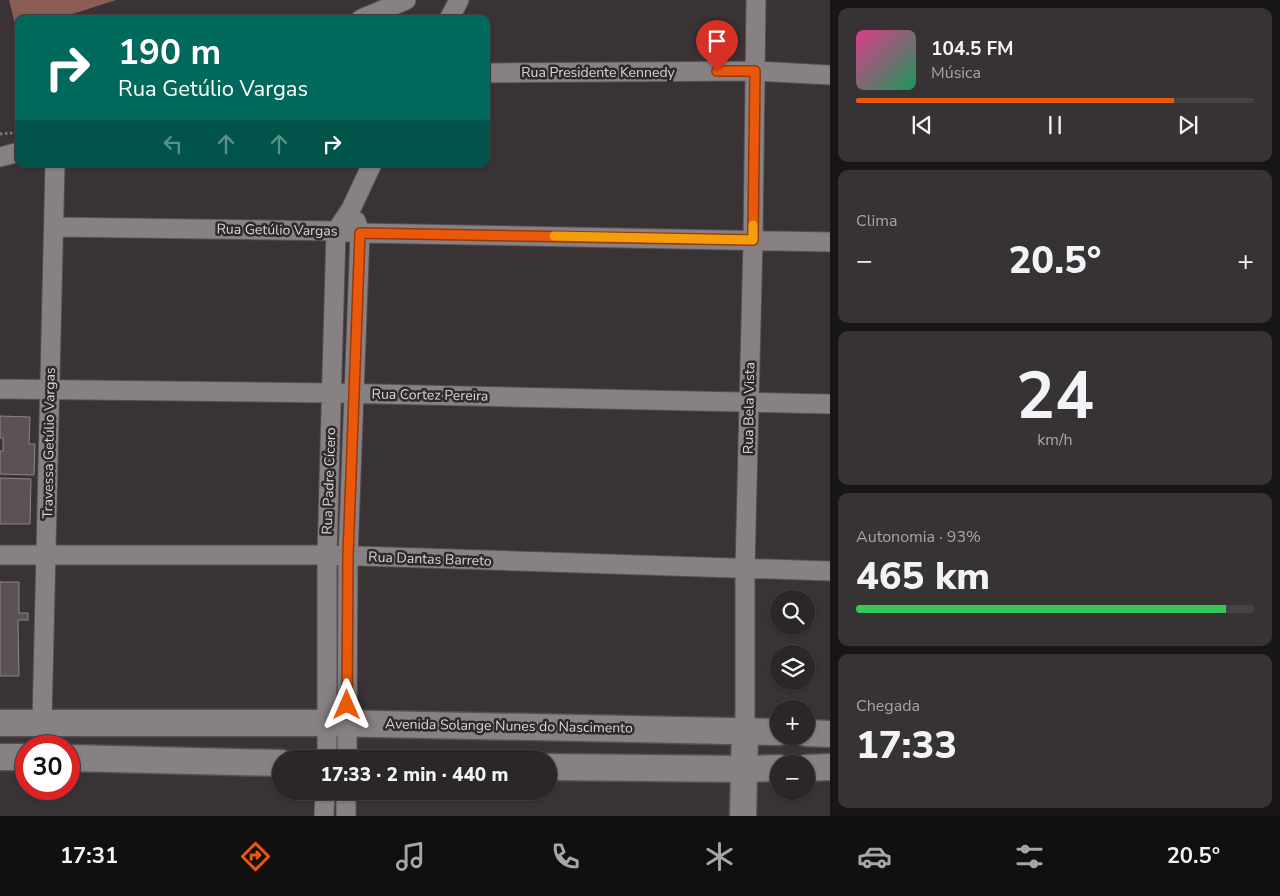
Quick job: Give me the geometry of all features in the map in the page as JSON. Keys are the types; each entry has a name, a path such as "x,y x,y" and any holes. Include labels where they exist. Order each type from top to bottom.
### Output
{"main road":[{"name":"Avenida Solange Nunes do Nascimento","path":"0,722 337,723 770,731"},
{"name":"Rua Bela Vista","path":"742,816 745,730"},
{"path":"815,733 830,734"},
{"path":"0,757 15,757"},
{"path":"80,758 272,763"},
{"path":"557,767 744,770 770,769"},
{"path":"815,768 830,767"}],"street":[{"path":"370,15 406,0"},
{"path":"451,15 459,0"},
{"name":"Rua Bela Vista","path":"745,730 756,0"},
{"name":"Rua Presidente Kennedy","path":"490,73 755,71 830,75"},
{"path":"0,157 15,153"},
{"name":"Travessa Getúlio Vargas","path":"42,722 55,167"},
{"path":"336,231 351,208 371,167"},
{"name":"Rua Padre Cícero","path":"330,750 337,723 348,556 360,233 351,208"},
{"name":"Rua Getúlio Vargas","path":"54,227 830,242"},
{"name":"Rua Padre Cícero","path":"336,231 327,555 337,723 344,750"},
{"name":"Rua Cortez Pereira","path":"0,389 332,393 830,404"},
{"name":"Rua Dantas Barreto","path":"0,554 327,555 746,569 830,570"},
{"path":"324,816 325,800"},
{"path":"346,800 346,816"}],"shaded area":[{"path":"9,0 116,0 69,15 15,15 15,24"}],"building":[{"path":"0,416 30,417 29,444 35,444 34,475 0,474 0,451 3,451 3,438 0,438"},
{"path":"0,478 31,479 30,524 0,524"},
{"path":"0,582 19,582 19,613 28,613 28,620 18,620 19,676 0,676"}],"slow traffic":[{"path":"554,236 753,240 753,225"}],"route":[{"path":"347,705 348,556 360,233 753,240 755,71 717,71"}]}
